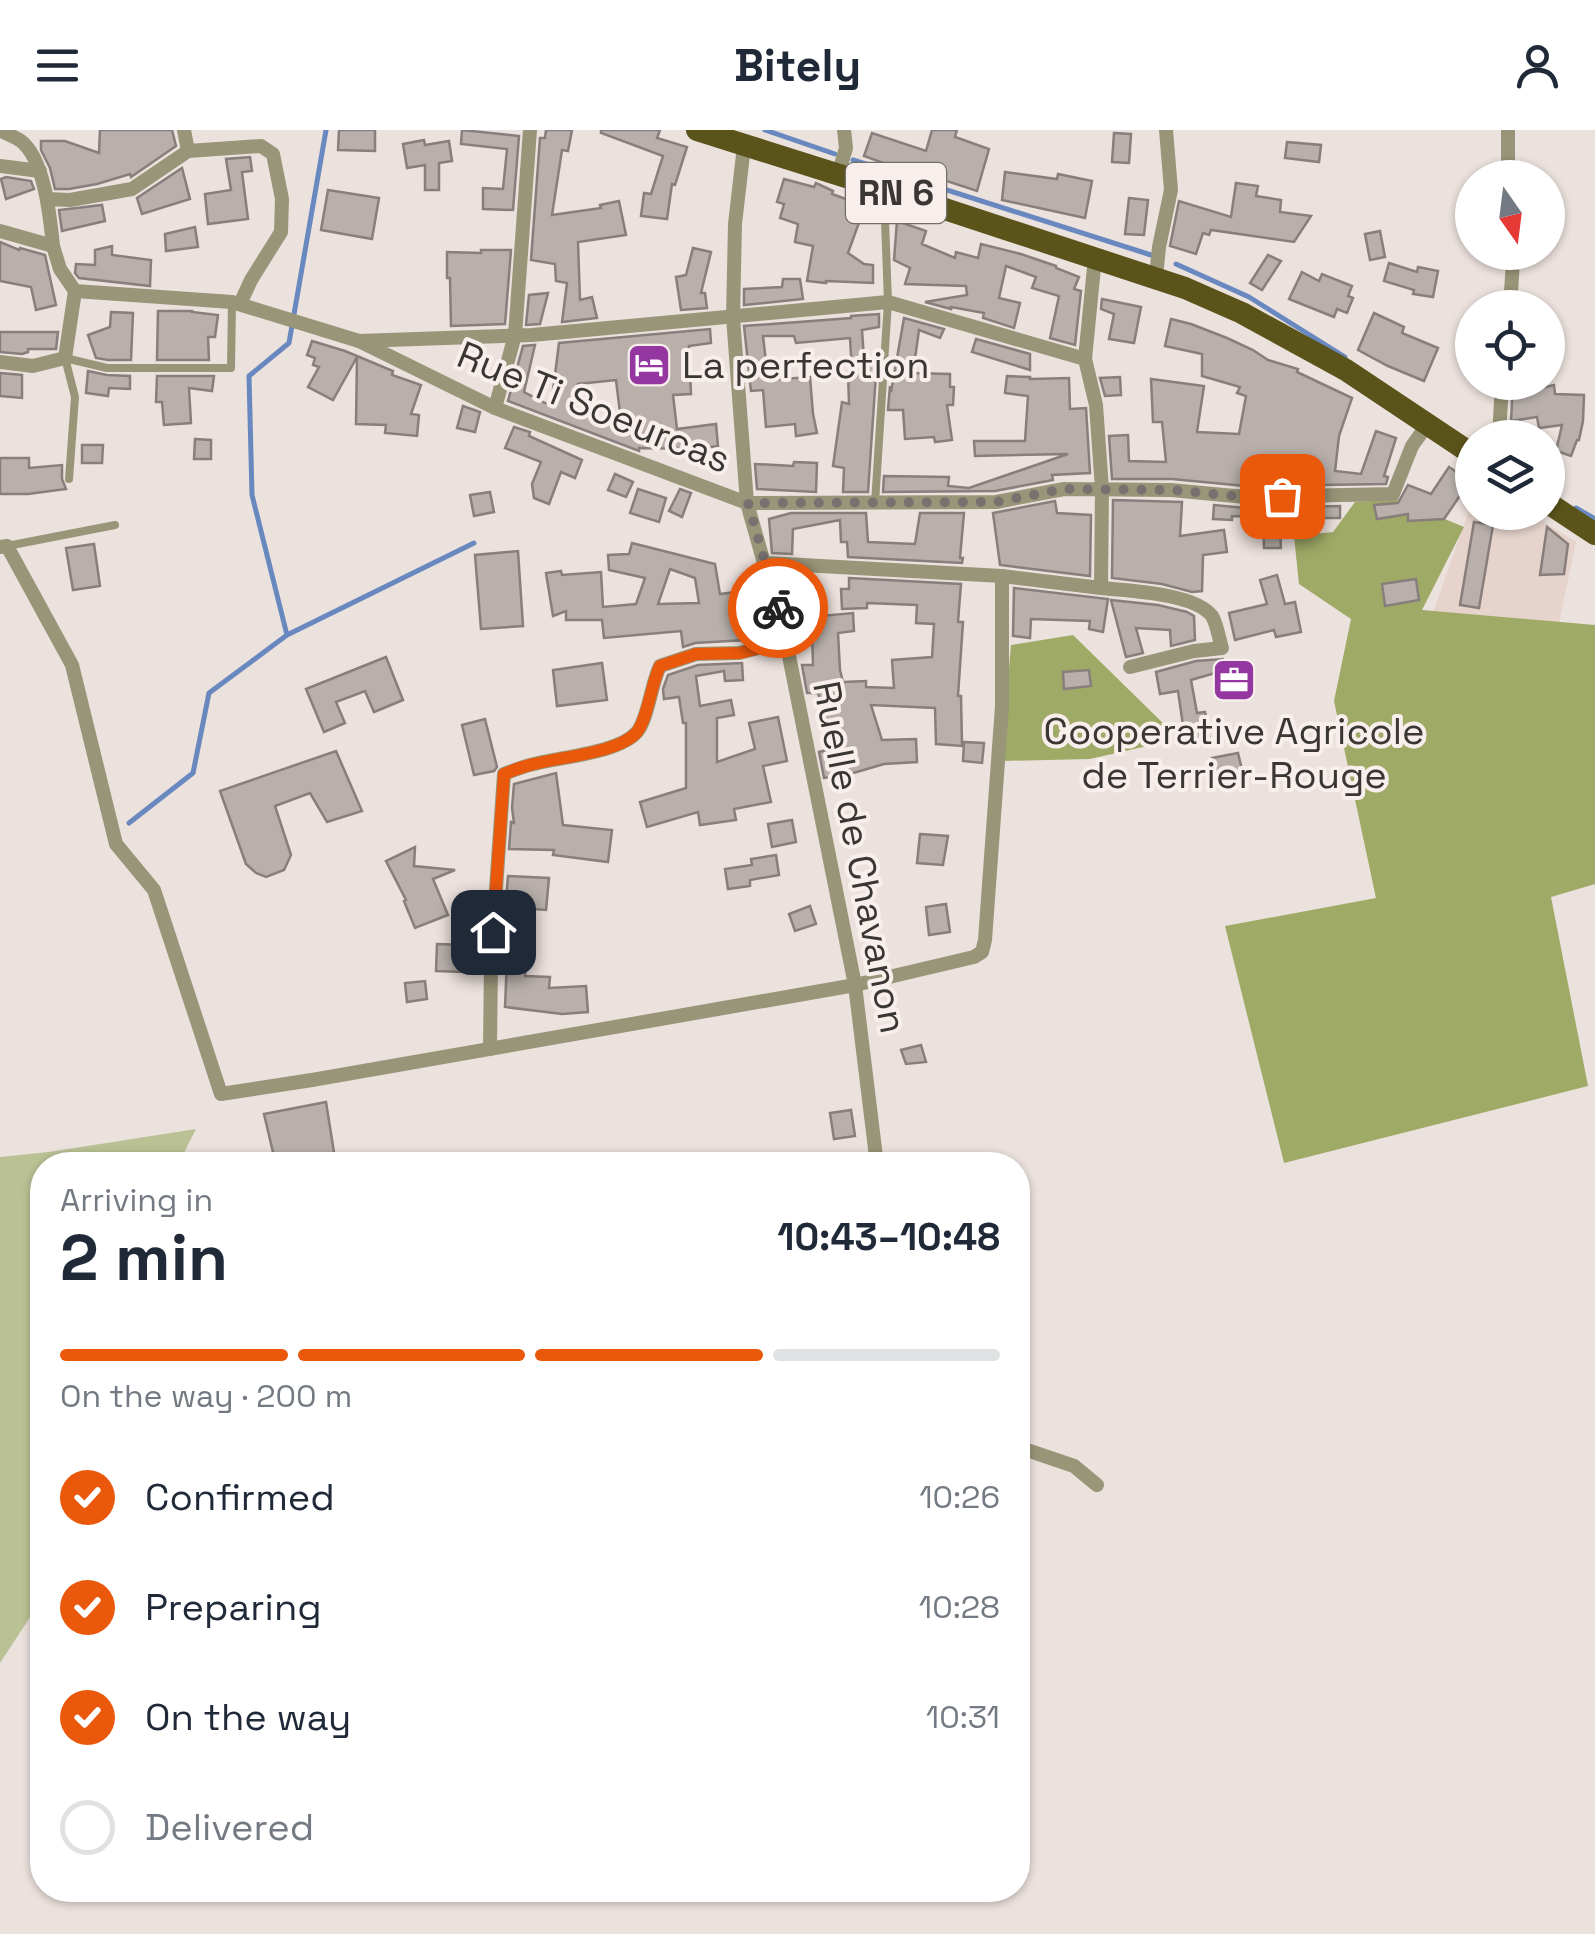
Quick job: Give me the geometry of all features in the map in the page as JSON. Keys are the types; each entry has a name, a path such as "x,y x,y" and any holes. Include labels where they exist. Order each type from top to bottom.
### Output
{"main road":[{"name":"RN 6","path":"697,130 1156,277 1242,313 1346,370 1455,443"},
{"path":"1565,514 1595,534"}],"street":[{"path":"0,130 24,143 40,171 53,246 60,269 75,291 65,358 33,366 0,362"},
{"path":"184,130 188,150"},
{"path":"495,408 515,336 530,130"},
{"path":"838,175 846,148 844,130"},
{"path":"1156,277 1172,190 1166,130"},
{"path":"1508,130 1508,160"},
{"path":"47,199 70,200 132,189 188,150 261,146 273,154 282,199 281,232 251,280 231,302"},
{"name":"Ruelle de Chavanon","path":"744,146 735,224 733,317 748,503 786,641 855,985 875,1152"},
{"path":"0,166 40,171"},
{"path":"0,231 53,246"},
{"path":"1095,258 1085,359 1096,405 1102,489 1102,588"},
{"path":"75,291 231,302 359,341 515,336 888,302 1085,359"},
{"name":"Rue Ti Soeurcas","path":"359,341 495,408 748,503 996,502 1064,489 1171,490 1245,497 1393,494 1412,446 1426,424"},
{"path":"4,546 72,665 116,844 154,890 221,1094 855,985 982,952 1002,706 1002,576"},
{"path":"766,563 1002,576 1145,592 1194,603 1212,616 1222,648 1194,651 1130,668"},
{"path":"490,1049 490,962 504,774 593,752 635,734 643,721 660,666 696,654 740,653 786,641"},
{"path":"1030,1452 1074,1466 1098,1485"}],"lane":[{"path":"875,503 888,302 884,189"},
{"path":"69,479 76,398 65,358 108,368 231,368 231,302"},
{"path":"4,546 115,525"}],"shaded area":[{"path":"1462,530 1557,530 1576,542 1557,633 1432,615"}],"green space":[{"path":"1397,499 1455,523 1455,530 1462,530 1422,610 1595,625 1595,884 1551,897 1588,1086 1284,1163 1225,926 1376,898 1334,701 1351,619 1299,584 1294,536 1333,532 1355,502"},
{"path":"1073,635 1170,730 1156,744 1090,759 1001,761 1011,645"},
{"path":"196,1129 184,1152 49,1152"},
{"path":"30,1154 30,1617 0,1663 0,1157"}],"building":[{"path":"100,130 172,130 176,146 131,177 130,174 97,184 55,189 41,141 65,141 99,153"},
{"path":"339,130 375,130 375,151 338,150"},
{"path":"462,130 519,136 513,210 483,209 483,188 503,189 507,149 461,144"},
{"path":"546,130 572,130 568,151 562,150 552,215 601,208 600,205 619,201 626,235 578,242 580,300 592,297 597,318 562,322 567,283 556,281 555,264 531,260 540,138 545,138"},
{"path":"601,130 660,130 657,138 687,147 675,185 672,184 667,219 641,216 644,193 651,194 663,156"},
{"path":"932,130 957,130 955,137 989,149 977,191 864,156 872,133 926,151"},
{"path":"1114,133 1131,134 1129,163 1112,162"},
{"path":"424,140 425,145 449,141 452,161 439,163 439,190 425,190 425,165 407,168 403,144"},
{"path":"1287,142 1321,145 1319,162 1285,158"},
{"path":"250,157 252,171 242,172 248,219 208,224 205,194 231,190 226,159"},
{"path":"182,168 190,199 142,214 137,198"},
{"path":"1005,172 1057,179 1058,174 1092,181 1085,218 1002,200"},
{"path":"1,179 31,181 34,189 6,199"},
{"path":"784,179 814,187 816,183 833,191 832,194 865,206 848,253 873,265 873,283 807,281 813,246 795,242 798,224 780,218 784,204 777,202"},
{"path":"1236,183 1258,186 1256,196 1281,200 1280,212 1311,216 1294,242 1211,230 1209,235 1203,233 1196,254 1170,246 1179,201 1231,217"},
{"path":"328,190 379,198 372,239 321,230"},
{"path":"1129,198 1148,200 1144,235 1125,234"},
{"path":"102,205 105,221 62,231 59,210"},
{"path":"897,221 926,231 922,244 955,258 956,252 978,258 981,244 1021,254 1079,277 1074,289 1081,291 1075,345 1050,338 1059,296 1032,288 1036,277 1006,266 999,298 1020,303 1014,328 983,318 984,313 925,302 967,295 966,286 905,284 910,268 894,260"},
{"path":"195,227 198,247 166,251 165,234"},
{"path":"1380,231 1385,257 1370,260 1365,234"},
{"path":"0,242 45,255 56,305 36,310 31,287 0,281"},
{"path":"112,246 112,255 151,260 150,286 79,278 76,264 95,265 95,250"},
{"path":"693,248 711,252 701,293 705,293 707,308 681,310 676,277 686,275"},
{"path":"511,250 505,324 451,326 447,252"},
{"path":"1268,255 1281,261 1262,290 1250,283"},
{"path":"1389,263 1417,272 1418,267 1438,271 1433,297 1413,294 1414,290 1384,281"},
{"path":"1302,272 1319,281 1322,274 1352,286 1348,296 1353,298 1347,313 1337,309 1334,317 1289,299"},
{"path":"783,279 800,279 803,299 744,305 744,289 782,287"},
{"path":"548,293 540,324 526,325 529,295"},
{"path":"1102,299 1141,307 1134,343 1109,339 1114,314 1101,309"},
{"path":"158,311 218,315 215,337 208,337 209,360 157,360"},
{"path":"111,312 133,313 131,360 96,358 88,335 110,327"},
{"path":"1374,313 1404,327 1402,333 1438,348 1424,381 1358,350"},
{"path":"879,314 879,327 862,330 864,359 877,359 868,492 843,492 844,468 833,466 842,402 849,404 850,338 796,343 794,336 763,336 768,380 810,377 817,433 796,436 795,424 766,427 763,390 751,391 744,326"},
{"path":"904,318 944,329 940,338 919,330 913,373 950,374 953,405 947,405 952,440 905,439 903,410 888,410"},
{"path":"1171,319 1227,338 1352,398 1339,436 1335,471 1361,474 1376,431 1396,438 1384,476 1388,477 1386,484 1245,486 1172,479 1112,479 1109,436 1128,435 1129,461 1166,462 1162,422 1153,422 1151,379 1204,386 1197,432 1239,434 1246,396 1237,393 1240,387 1202,376 1202,354 1165,346"},
{"path":"710,329 711,343 689,346 691,394 673,395 677,429 716,424 718,446 639,451 508,401 523,346 535,345 524,392 551,406 559,343","holes":["616,380 622,429 575,411 578,384"]},
{"path":"0,332 58,332 56,349 28,349 22,354 0,352"},
{"path":"976,339 1030,354 1030,370 972,352"},
{"path":"312,341 345,351 421,385 411,414 419,415 417,436 385,433 386,425 356,424 357,357 333,400 308,387 319,367 313,365 315,358 307,355"},
{"path":"88,371 130,376 130,389 109,388 108,396 86,393"},
{"path":"0,373 22,375 22,398 0,396"},
{"path":"157,376 214,376 212,391 189,388 191,423 164,425 162,402 156,402"},
{"path":"1007,376 1069,378 1070,409 1086,408 1090,473 1052,475 1053,480 995,491 883,492 884,476 949,477 948,486 969,488 1068,454 975,456 974,441 1025,441 1028,396 1005,393"},
{"path":"1120,377 1121,395 1105,396 1100,378"},
{"path":"1565,394 1584,395 1579,440 1571,456 1565,454 1565,420 1511,420 1512,400 1565,400"},
{"path":"463,406 480,412 475,432 457,428"},
{"path":"514,427 582,460 575,478 561,472 549,504 534,498 532,484 541,462 505,448"},
{"path":"195,439 211,440 211,459 194,459"},
{"path":"82,445 103,445 102,463 82,463"},
{"path":"0,458 29,458 29,468 62,465 66,489 0,494"},
{"path":"794,462 817,463 816,492 757,489 755,464 793,466"},
{"path":"1449,467 1455,471 1455,503 1444,519 1408,521 1408,514 1377,519 1374,505 1398,503 1408,485 1431,494"},
{"path":"615,474 633,482 626,497 608,490"},
{"path":"638,489 666,498 659,522 630,513"},
{"path":"680,489 691,493 682,517 669,511"},
{"path":"490,492 494,512 474,516 470,495"},
{"path":"1113,500 1182,502 1180,536 1224,530 1227,552 1203,555 1202,591 1112,578"},
{"path":"1055,501 1057,513 1091,515 1090,576 1000,565 993,513"},
{"path":"1214,505 1340,506 1340,518 1315,518 1315,531 1280,530 1281,548 1264,548 1263,517 1213,519"},
{"path":"791,513 866,513 868,542 915,544 920,513 964,513 962,563 848,557 847,542 841,542 840,520 793,529 792,554 772,553 769,519"},
{"path":"1473,530 1492,530 1479,608 1460,605"},
{"path":"1547,530 1551,530 1568,544 1564,574 1540,575"},
{"path":"632,543 715,564 720,594 759,589 763,616 743,619 746,640 683,647 681,631 604,638 602,620 566,620 566,611 553,616 546,573 601,572 603,607 636,604 645,578 609,570 608,555 629,554","holes":["670,569 695,578 699,603 658,604"]},
{"path":"94,544 100,586 73,590 66,548"},
{"path":"518,551 523,626 481,629 475,555"},
{"path":"1277,575 1285,604 1295,602 1301,632 1276,637 1274,630 1235,640 1229,613 1267,604 1260,580"},
{"path":"849,578 961,584 958,622 963,622 958,696 962,746 936,744 935,708 871,705 882,740 916,739 917,762 884,764 824,778 819,752 834,748 818,693 807,693 802,665 813,665 812,631 795,632 790,615 853,613 854,631 838,633 843,682 866,681 866,687 894,688 892,660 932,657 934,624 916,623 917,605 867,603 867,608 842,609 841,589 849,589"},
{"path":"1416,579 1419,600 1385,606 1382,584"},
{"path":"1014,588 1108,599 1103,632 1089,629 1090,621 1031,619 1030,638 1013,636"},
{"path":"1111,600 1187,612 1194,616 1195,640 1171,646 1170,630 1136,628 1143,653 1126,657"},
{"path":"386,657 403,700 374,712 365,691 336,702 345,723 324,732 306,689"},
{"path":"1223,659 1226,670 1191,680 1197,713 1205,712 1210,742 1186,746 1178,691 1160,694 1156,672 1196,661"},
{"path":"602,663 607,700 557,706 553,670"},
{"path":"742,663 743,680 725,681 724,671 696,676 700,706 731,700 734,715 717,718 717,762 755,749 749,723 778,717 787,761 763,766 771,802 734,809 736,820 700,825 698,812 647,827 640,802 686,788 686,723 679,697 664,699 668,675 698,665"},
{"path":"1089,670 1091,686 1064,689 1063,672"},
{"path":"485,719 497,767 474,775 462,725"},
{"path":"964,742 984,743 982,763 963,761"},
{"path":"336,751 362,811 327,822 310,793 275,806 291,855 284,870 266,877 256,873 246,864 220,791"},
{"path":"1238,753 1245,782 1219,788 1212,758"},
{"path":"556,773 563,825 612,830 608,862 553,855 554,850 509,849 514,784"},
{"path":"792,820 796,842 772,847 768,824"},
{"path":"920,834 948,836 943,865 917,863"},
{"path":"415,847 414,866 455,870 433,879 448,915 415,928 386,861"},
{"path":"776,855 779,875 728,889 725,869 752,865 751,859"},
{"path":"508,876 549,878 546,910 533,909 525,976 550,977 549,988 586,986 588,1012 562,1014 505,1007 505,958 511,913 505,913"},
{"path":"946,904 950,932 929,935 926,907"},
{"path":"810,906 816,924 795,931 789,914"},
{"path":"437,944 465,945 464,972 436,971"},
{"path":"425,981 427,999 407,1002 405,983"},
{"path":"921,1045 926,1062 906,1064 901,1050"},
{"path":"326,1102 334,1152 273,1152 264,1114"},
{"path":"851,1110 855,1136 834,1139 830,1113"}],"waterway":[{"path":"287,635 252,495 249,376 289,343 326,130"},
{"path":"765,130 835,154"},
{"path":"853,160 1151,255"},
{"path":"1176,264 1249,297 1345,357"},
{"path":"1576,508 1595,519"},
{"path":"129,823 193,773 209,693 287,635 474,543"}],"way so far":[{"path":"778,608 748,503 996,502 1064,489 1282,496"}],"place":[{"name":"La perfection","path":"649,365"},
{"name":"Cooperative Agricole de Terrier-Rouge","path":"1234,680"}],"route":[{"path":"493,932 504,774 593,752 635,734 643,721 660,666 696,654 740,653 786,641 778,608"}]}
